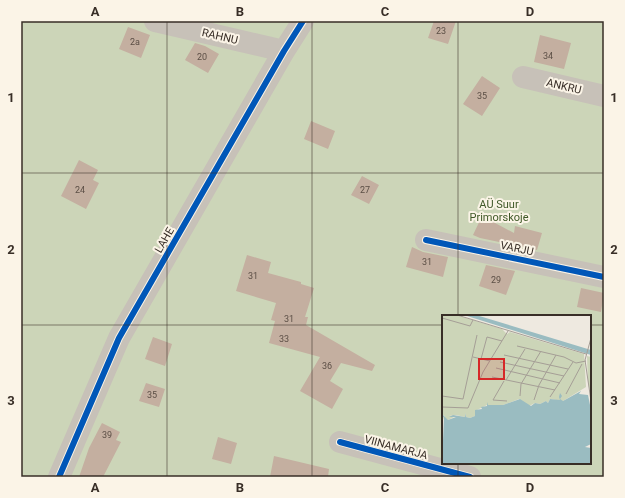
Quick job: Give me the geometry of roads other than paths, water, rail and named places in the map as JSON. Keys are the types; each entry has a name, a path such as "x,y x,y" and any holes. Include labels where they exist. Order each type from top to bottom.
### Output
{"street":[{"name":"RAHNU","path":"156,21 284,51"},
{"name":"LAHE","path":"59,477 119,338 284,51 303,21"},
{"name":"ANKRU","path":"523,77 604,96"},
{"name":"VARJU","path":"426,240 604,277"},
{"name":"VIINAMARJA","path":"340,442 470,477"}],"park label":[{"name":"AÜ Suur Primorskoje","path":"499,210"}]}
